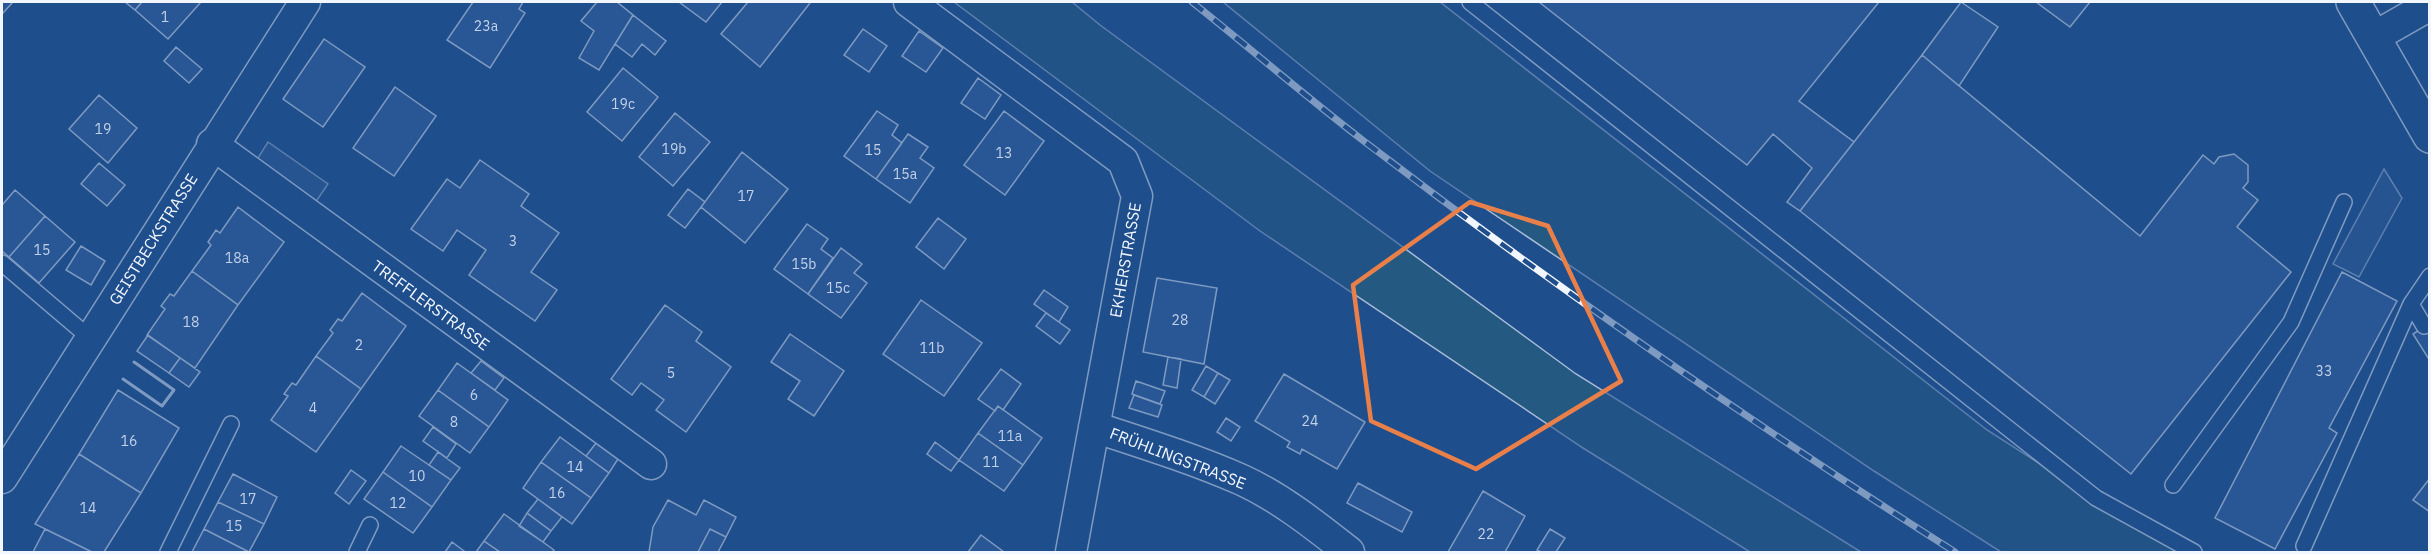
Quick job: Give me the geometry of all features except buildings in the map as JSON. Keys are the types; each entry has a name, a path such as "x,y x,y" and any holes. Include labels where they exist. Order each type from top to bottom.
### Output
{"main road":[{"path":"2353,2 2430,136"}],"street":[{"name":"GEISTBECKSTRASSE","path":"2,478 212,144 305,2"},
{"name":"EKHERSTRASSE","path":"909,2 1123,161 1137,196 1071,552"},
{"path":"2374,37 2430,5"},
{"name":"TREFFLERSTRASSE","path":"212,144 651,464"},
{"name":"FRÜHLINGSTRASSE","path":"1094,427 1244,481 1300,515 1349,552"}],"lane":[{"path":"1470,2 2096,498 2193,552"},
{"path":"2173,484 2291,322 2344,202"},
{"path":"2,263 91,339"},
{"path":"2304,546 2411,304 2428,285"},
{"path":"2411,304 2424,326"},
{"path":"168,552 231,424"},
{"path":"357,552 370,525"}],"highlighted area":[{"path":"1470,202 1548,226 1621,381 1476,469 1371,421 1353,285"}],"shaded area":[{"path":"954,2 1072,2 1100,25 1576,374 1861,552 1750,552 1583,448 1260,231"},
{"path":"1223,2 1440,2 1987,430 2177,552 2001,552 1874,471 1430,171"},
{"path":"268,142 328,184 315,203 256,161"},
{"path":"2384,169 2402,198 2359,277 2333,264"}],"railway":[{"path":"1192,2 1343,125 1582,302 1804,454 1955,552"}],"wall":[{"path":"123,379 162,406 174,390 134,362"}]}
